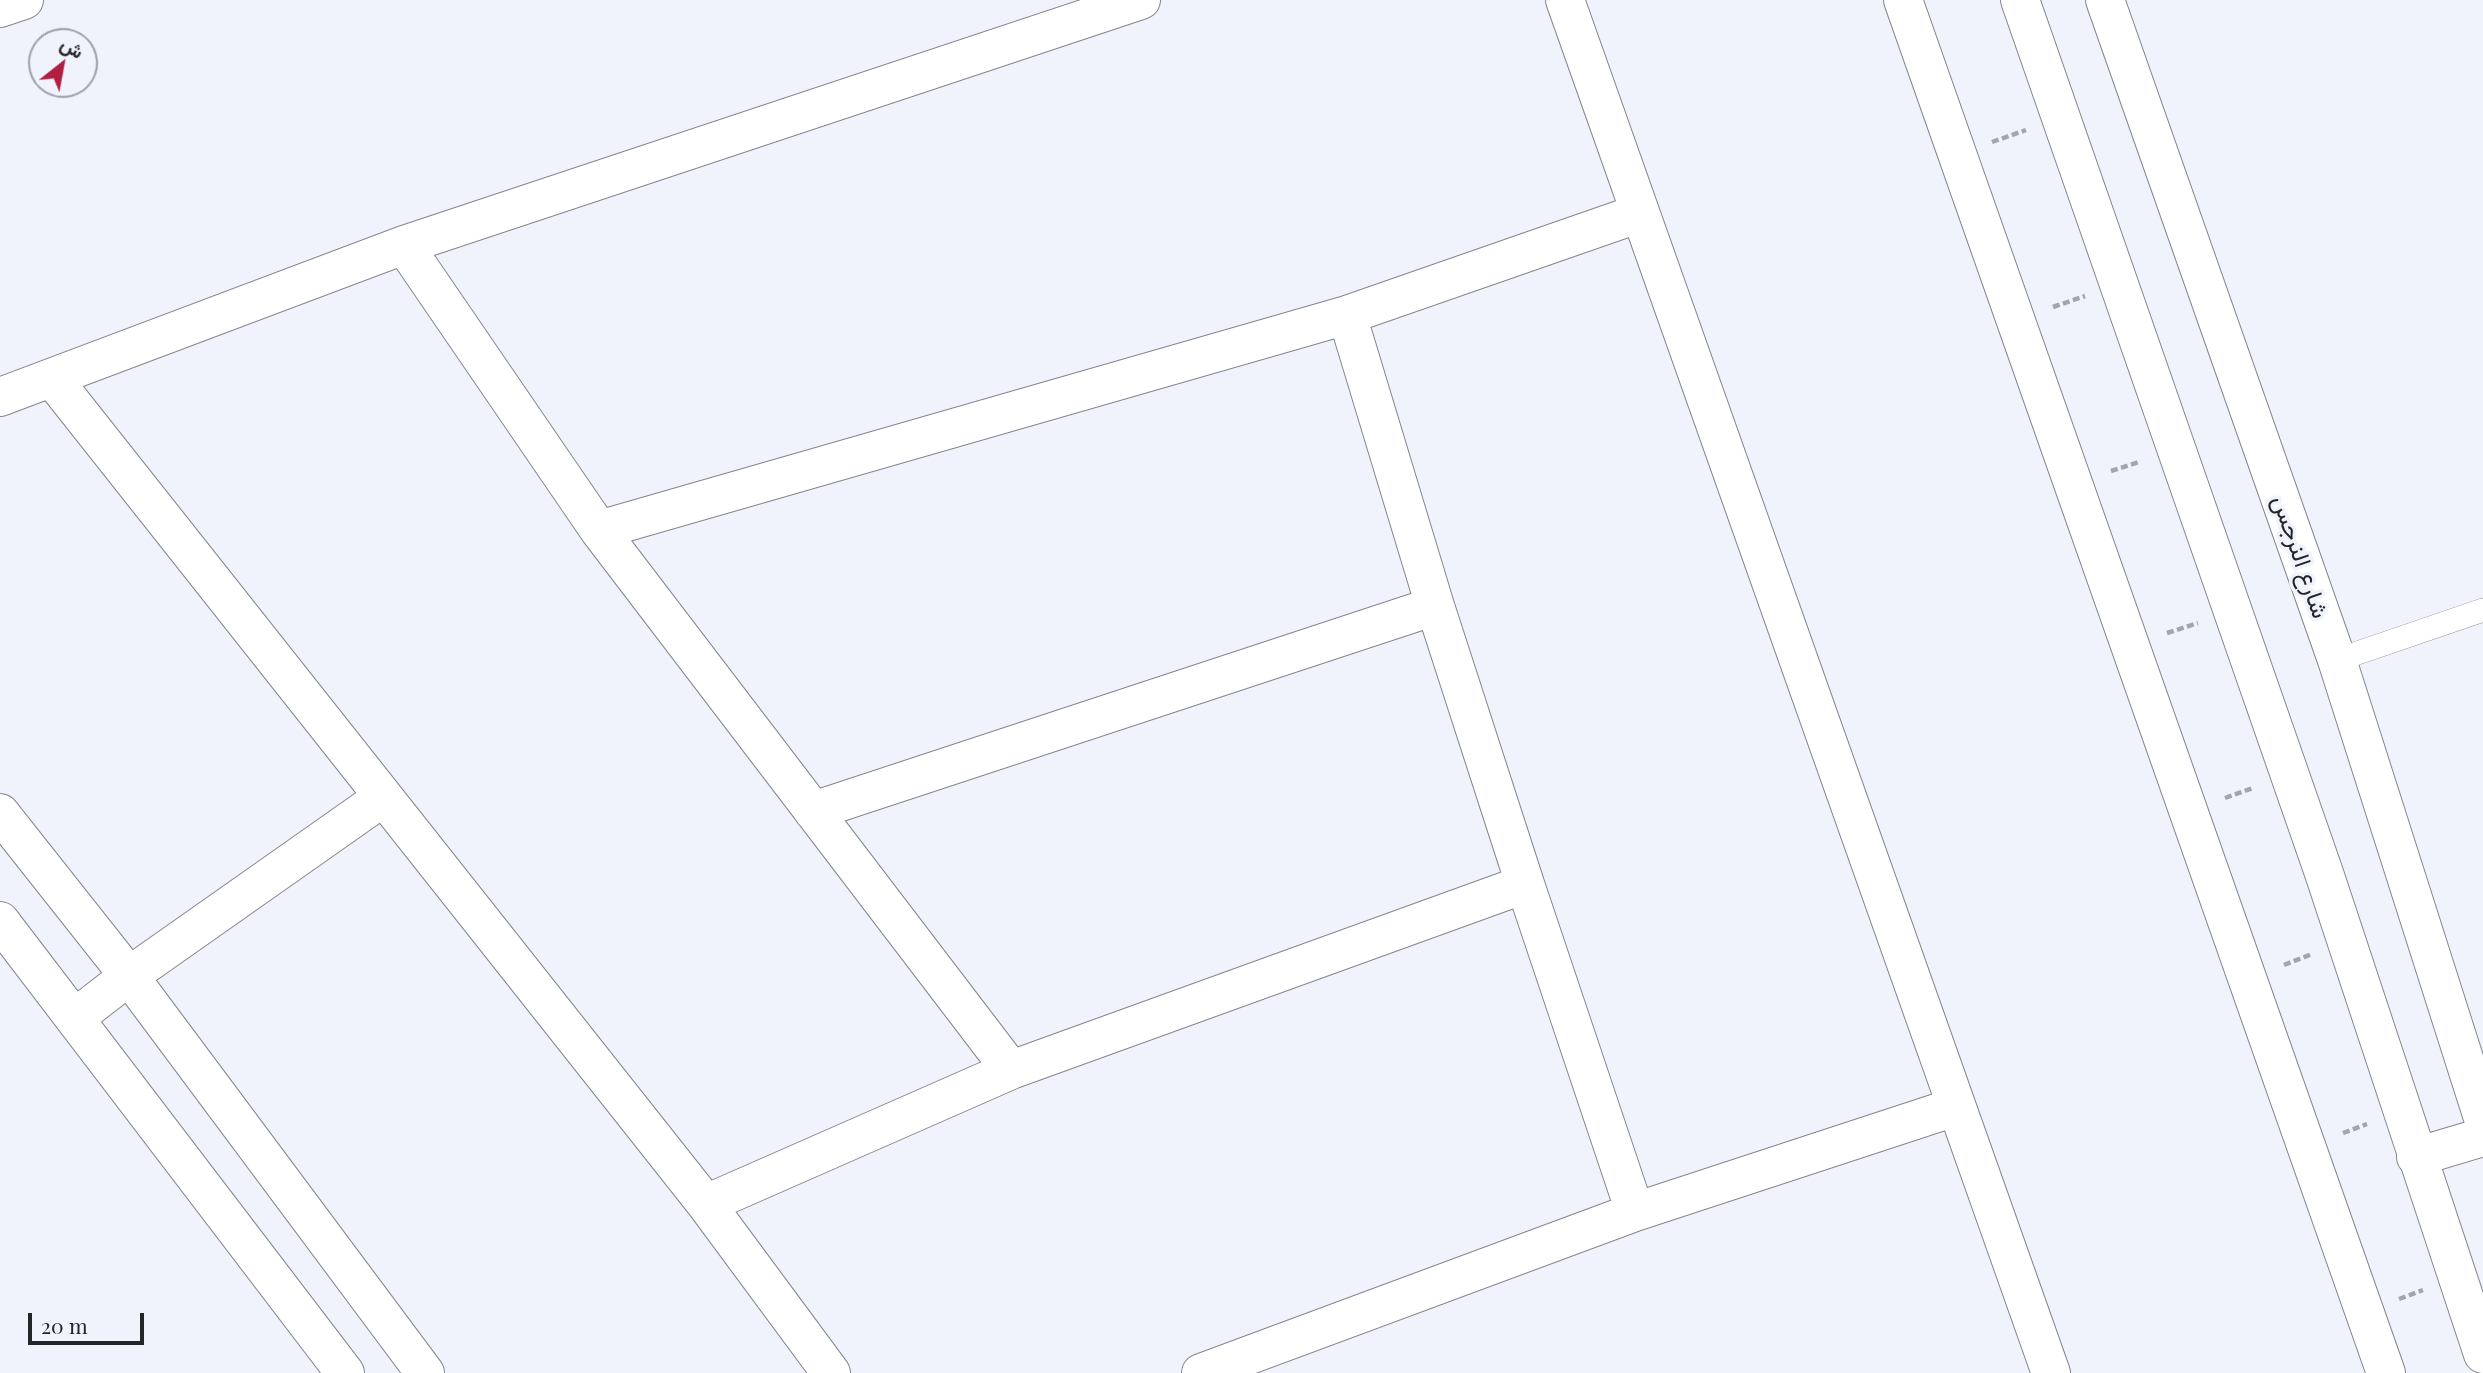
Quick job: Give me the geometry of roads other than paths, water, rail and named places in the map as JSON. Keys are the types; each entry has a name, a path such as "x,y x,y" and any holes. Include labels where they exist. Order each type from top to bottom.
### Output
{"street":[{"path":"0,8 24,0"},
{"path":"0,397 404,245 1141,0"},
{"path":"1565,0 2051,1373"},
{"path":"1903,0 2386,1373"},
{"path":"2020,0 2290,775 2483,1354"},
{"name":"شارع النرجس","path":"2105,0 2336,660 2483,1118"},
{"path":"598,530 1347,315 1640,213"},
{"path":"404,245 598,530 1012,1070"},
{"path":"1347,315 1435,606 1635,1212"},
{"path":"52,378 706,1204 831,1373"},
{"path":"813,810 1435,606"},
{"path":"76,1017 129,976 382,798"},
{"path":"0,813 129,976 425,1373"},
{"path":"706,1204 1012,1070 1525,884"},
{"path":"0,921 76,1017 345,1373"},
{"path":"1201,1373 1635,1212 1955,1107"},
{"path":"2416,1157 2483,1137"}],"lane":[{"path":"2336,660 2483,610"}]}
